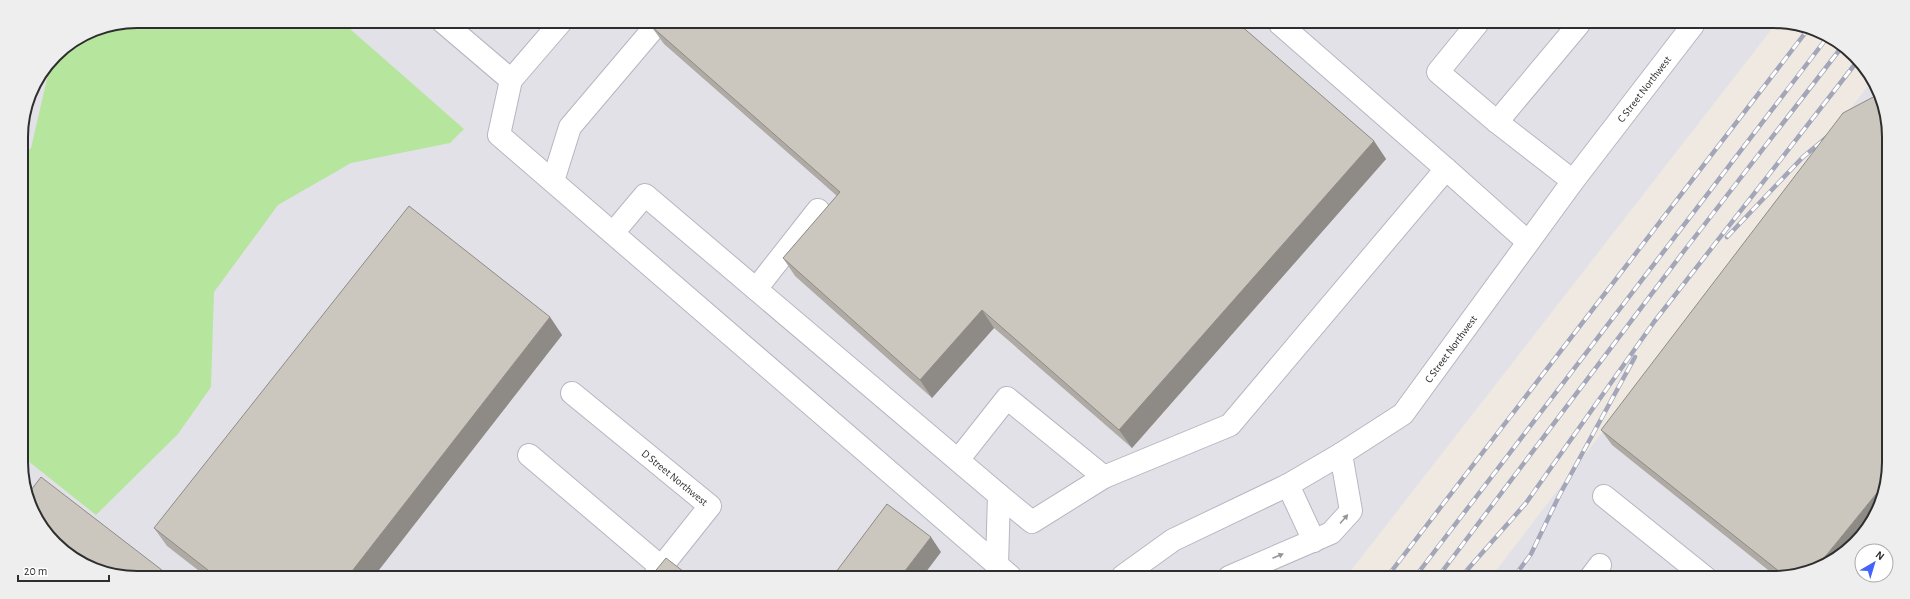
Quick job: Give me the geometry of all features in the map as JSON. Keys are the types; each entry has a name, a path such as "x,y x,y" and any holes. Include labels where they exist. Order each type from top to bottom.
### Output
{"street":[{"path":"450,28 511,80"},
{"path":"556,28 511,80 499,135 1003,570"},
{"path":"553,181 570,127 654,28"},
{"path":"1285,28 1446,168 1528,242"},
{"path":"1474,28 1438,72 1497,122 1573,181"},
{"path":"1497,122 1576,28"},
{"name":"C Street Northwest","path":"1130,571 1173,540 1288,485 1403,414 1573,181 1691,28"},
{"path":"613,233 645,195 1032,522 1104,477 1230,424 1446,168"},
{"path":"756,289 818,210"},
{"name":"D Street Northwest","path":"572,393 710,506 658,571"},
{"path":"958,460 1007,398 1104,477"},
{"path":"1241,571 1331,534 1351,512 1340,454"},
{"path":"530,455 658,571"},
{"path":"1288,485 1314,541"},
{"path":"1000,495 1003,570"},
{"path":"1604,496 1697,571"}],"shaded area":[{"path":"129,28 1773,28 1351,571 137,571 108,567 95,563 76,553 55,534 46,523 39,510 30,484 28,470 29,122 36,95 46,76 55,65 76,46 95,36 115,30"},
{"path":"1869,85 1880,115 1882,129 1882,462 1881,477 1875,501 1792,569 1788,570 1496,571"}],"green space":[{"path":"129,28 349,28 464,129 450,143 351,163 278,205 214,292 211,387 178,434 96,515 28,461 28,150 31,148 48,73 65,55 76,46 95,36 115,30"}],"building":[{"path":"653,28 1244,28 1374,141 1119,430 982,310 920,380 783,258 840,192"},
{"path":"1874,97 1880,115 1882,129 1881,477 1878,492 1824,558 1802,567 1779,571 1601,430 1843,113"},
{"path":"409,206 550,317 352,571 209,571 154,528"},
{"path":"41,477 163,571 122,570 95,563 76,553 55,534 46,523 39,510 32,489"},
{"path":"887,504 931,537 905,571 837,571"},
{"path":"666,558 683,571 655,571"}],"railway":[{"path":"1392,571 1805,33"},
{"path":"1420,571 1824,41"},
{"path":"1443,571 1684,251 1840,50"},
{"path":"1466,571 1526,503 1654,322 1855,65"},
{"path":"1727,237 1803,157 1832,133"},
{"path":"1518,571 1531,554 1559,496 1635,357"}]}
